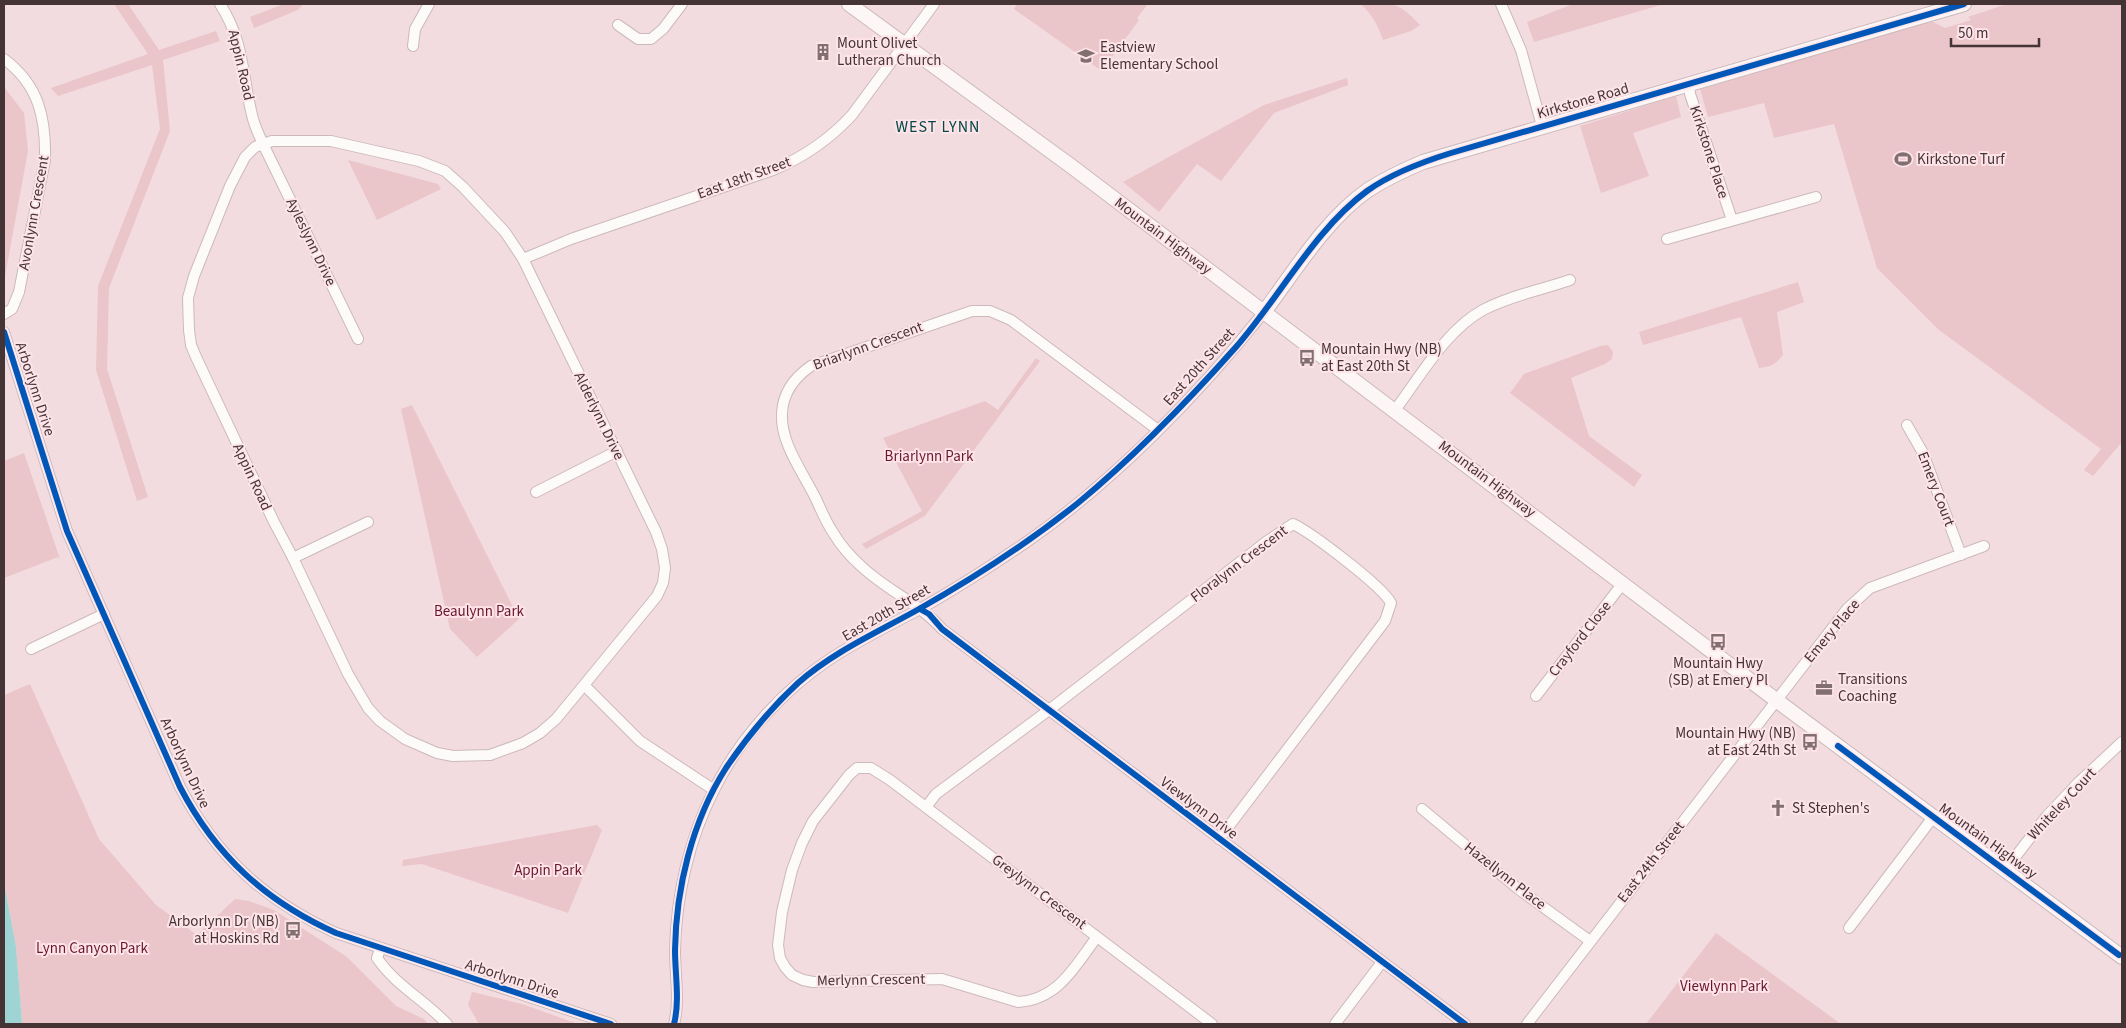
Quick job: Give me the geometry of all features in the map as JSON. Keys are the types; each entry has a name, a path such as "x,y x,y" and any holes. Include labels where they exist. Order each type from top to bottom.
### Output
{"main road":[{"name":"Mountain Highway","path":"849,4 1064,161 1776,700 2122,957"},
{"name":"Kirkstone Road","path":"1264,312 1321,237 1344,212 1367,191 1422,162 1964,4"}],"street":[{"name":"Appin Road","path":"220,4 231,22 239,42 252,117 263,144 255,147 245,157 230,186 201,259 188,298 191,344 274,522 294,558 348,674 368,708 392,731 420,747 453,756 472,756 505,751 523,744 556,719 584,685"},
{"path":"413,46 415,29 429,4"},
{"path":"618,25 638,40 651,40 663,29 682,4"},
{"name":"East 18th Street","path":"523,258 571,239 793,161 838,130 852,115 934,4"},
{"path":"1501,4 1521,50 1542,126"},
{"name":"Avonlynn Crescent","path":"4,59 21,74 34,92 43,121 46,143 45,160 22,280 16,303 12,309 4,314"},
{"name":"Kirkstone Place","path":"1689,83 1690,94 1732,220"},
{"name":"Alderlynn Drive","path":"263,144 272,141 331,141 419,161 445,171 464,187 505,232 523,258 656,532 662,548 665,568 663,583 657,596 584,685"},
{"name":"Ayleslynn Drive","path":"263,144 358,339"},
{"path":"1667,239 1816,197"},
{"path":"1395,410 1448,340 1471,318 1496,304 1570,280"},
{"name":"Briarlynn Crescent","path":"920,608 908,602 861,567 834,535 827,522 788,444 783,429 782,412 784,399 800,374 811,366 823,361 944,319 972,311 990,311 1011,320 1158,430"},
{"name":"East 20th Street","path":"674,1024 677,1006 675,948 680,895 692,844 714,790 745,740 768,713 800,682 829,660 920,608 1029,540 1078,503 1158,430 1236,346 1264,312"},
{"name":"Arborlynn Drive","path":"4,332 67,531 180,787 213,840 250,879 289,909 336,933 611,1024"},
{"name":"Emery Court","path":"1907,425 1924,453 1961,555"},
{"path":"536,492 617,452"},
{"path":"294,558 368,522"},
{"name":"Floralynn Crescent","path":"926,807 936,794 1049,710 1285,528 1293,524 1318,541 1387,595 1391,603 1390,611 1386,621 1219,839"},
{"name":"Emery Place","path":"1776,700 1834,623 1870,588 1984,546"},
{"name":"Crayford Close","path":"1536,696 1623,583"},
{"name":"Viewlynn Drive","path":"920,608 929,614 942,628 1049,710 1464,1024"},
{"path":"31,649 104,614"},
{"path":"584,685 640,742 714,790"},
{"name":"East 24th Street","path":"1527,1024 1776,700"},
{"name":"Whiteley Court","path":"2006,869 2046,817 2078,783 2122,742"},
{"name":"Greylynn Crescent","path":"862,767 871,768 879,772 1212,1024"},
{"name":"Merlynn Crescent","path":"862,767 849,775 813,821 792,870 782,912 778,945 780,958 792,975 813,982 942,980 1012,1000 1030,1001 1055,990 1097,937"},
{"name":"Hazellynn Place","path":"1422,808 1517,888 1590,941"},
{"path":"1849,928 1934,816"},
{"path":"380,949 377,958 385,970 447,1024"},
{"path":"1335,1024 1382,962"}],"green space":[{"path":"114,4 128,4 159,50 216,31 220,41 163,60 170,131 109,288 107,369 148,497 137,501 96,370 98,286 160,129 152,65 58,96 51,88 148,54"},
{"path":"284,4 303,4 298,10 254,28 250,17"},
{"path":"1017,4 1148,4 1137,18 1139,20 1102,71 1014,9"},
{"path":"1360,4 1387,4 1400,7 1420,25 1411,31 1383,40 1374,20"},
{"path":"1573,4 1664,4 1534,42 1527,22"},
{"path":"2007,4 2122,4 2122,442 2093,476 2084,470 2101,449 1939,330 1877,268 1834,124 1774,138 1764,103 1708,117 1700,89 1925,23 1933,22 1945,28 1971,20 1968,17"},
{"path":"1347,78 1348,85 1274,113 1221,181 1197,164 1159,212 1123,182 1264,105"},
{"path":"4,87 24,113 28,151 5,276 4,271"},
{"path":"1676,96 1681,117 1633,133 1649,176 1601,193 1580,126"},
{"path":"348,160 438,184 441,189 377,220"},
{"path":"1798,282 1804,302 1777,312 1783,355 1770,366 1759,368 1741,317 1643,345 1639,332"},
{"path":"1608,345 1613,352 1612,359 1605,364 1571,378 1589,436 1642,475 1634,487 1510,393 1524,374 1600,346"},
{"name":"Briarlynn Park","path":"1036,358 1040,361 925,516 866,549 862,544 922,511 883,438 985,401 998,410"},
{"name":"Beaulynn Park","path":"412,405 519,619 477,657 450,629 401,409"},
{"path":"24,453 60,559 58,557 4,578 4,461"},
{"name":"Lynn Canyon Park","path":"30,684 99,839 156,905 197,935 235,899 249,901 274,910 347,957 396,1006 424,1019 428,1024 22,1024 16,947 4,883 4,695"},
{"name":"Appin Park","path":"597,825 602,830 568,913 422,864 402,866 403,860"},
{"name":"Viewlynn Park","path":"1716,933 1841,1024 1646,1024"},
{"path":"472,992 522,1004 578,1024 479,1024 468,1005"}],"water":[{"path":"4,883 16,947 22,1024 4,1024"}],"cycle path":[{"path":"674,1024 677,997 676,927 688,856 695,833 714,788 726,768 759,724 798,683 826,662 856,643 940,597 1020,546 1078,503 1120,467 1180,408 1236,347 1314,244 1348,207 1367,191 1407,169 1451,153 1964,4"},
{"path":"4,332 67,531 180,787 194,812 226,855 265,891 310,920 336,933 611,1024"},
{"path":"920,609 929,614 942,629 1465,1024"},
{"path":"1838,746 2119,955"}],"place":[{"name":"Mount Olivet Lutheran Church","path":"823,52"},
{"name":"Eastview Elementary School","path":"1086,56"},
{"name":"Kirkstone Turf","path":"1903,159"},
{"name":"Mountain Hwy (NB) at East 20th St","path":"1307,358"},
{"name":"Mountain Hwy (SB) at Emery Pl","path":"1718,642"},
{"name":"Transitions Coaching","path":"1824,688"},
{"name":"Mountain Hwy (NB) at East 24th St","path":"1810,742"},
{"name":"St Stephen's","path":"1778,808"},
{"name":"Arborlynn Dr (NB) at Hoskins Rd","path":"293,930"}],"district":[{"name":"WEST LYNN","path":"938,127"}]}
